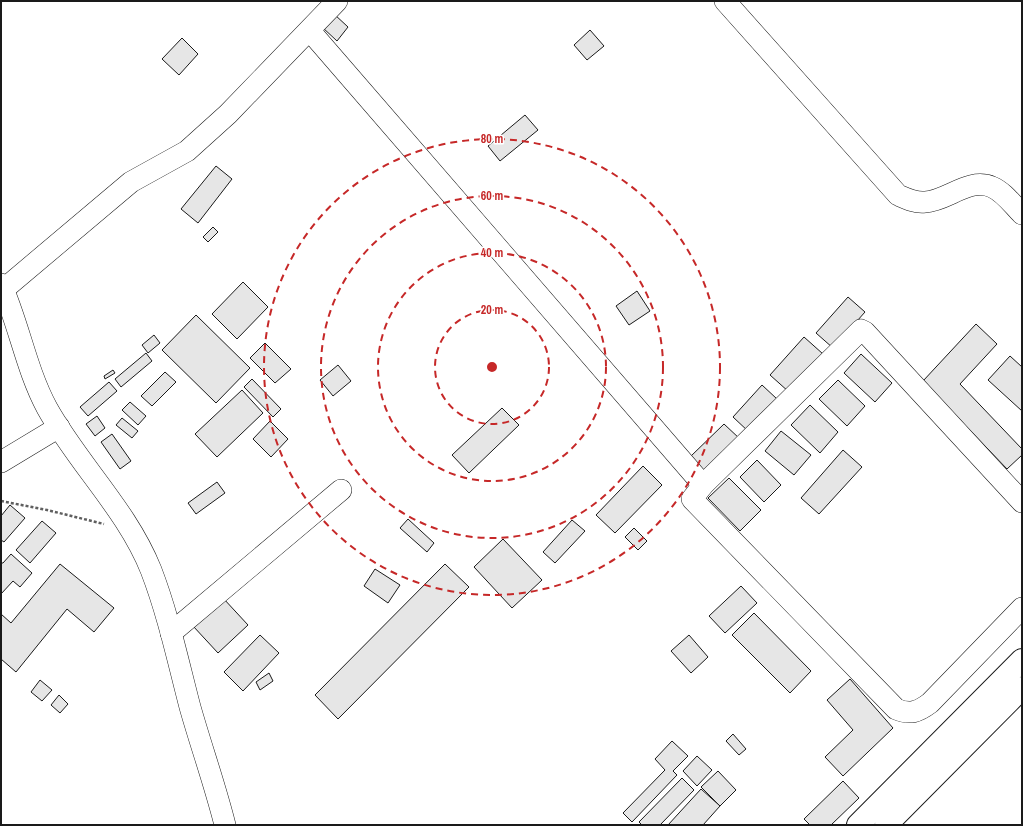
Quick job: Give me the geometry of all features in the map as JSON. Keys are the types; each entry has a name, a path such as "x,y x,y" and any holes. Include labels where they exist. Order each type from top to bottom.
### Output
{"main road":[{"path":"858,825 1022,660"},
{"path":"886,825 1022,688"}],"street":[{"path":"225,825 190,708 171,633 150,570 131,531 59,427 38,389 2,287 131,182 187,151 228,114 310,31 337,1"},
{"path":"725,1 898,195 912,202 926,202 968,186 983,185 993,187 1000,192 1022,214"},
{"path":"310,31 702,485"},
{"path":"1022,502 865,332 861,330 702,485 692,498 693,501 896,709 905,713 920,710 930,704 1022,608"},
{"path":"1,462 59,427"},
{"path":"171,633 341,490"}],"path":[{"path":"1,501 47,510 131,531"}],"building":[{"path":"334,14 348,27 337,41 322,27"},
{"path":"590,30 604,46 587,60 574,45"},
{"path":"182,38 198,54 179,75 162,59"},
{"path":"525,115 538,130 500,161 488,146"},
{"path":"216,166 232,179 198,223 181,209"},
{"path":"213,227 218,232 208,242 203,237"},
{"path":"243,282 268,307 237,339 212,314"},
{"path":"637,291 650,311 629,325 616,306"},
{"path":"848,297 865,312 833,348 816,333"},
{"path":"196,315 250,368 216,403 162,350"},
{"path":"976,324 997,344 960,384 1022,449 1022,455 1007,469 923,381"},
{"path":"154,335 160,343 148,353 142,345"},
{"path":"804,337 823,354 789,392 770,375"},
{"path":"265,343 291,369 275,383 250,358"},
{"path":"146,353 152,361 121,387 115,379"},
{"path":"861,354 892,383 875,402 844,373"},
{"path":"1010,356 1022,367 1022,411 988,380"},
{"path":"338,365 351,381 333,396 320,380"},
{"path":"113,370 115,373 105,379 104,376"},
{"path":"165,372 176,382 152,406 141,396"},
{"path":"252,379 281,409 273,417 244,387"},
{"path":"838,380 865,406 847,426 819,399"},
{"path":"109,382 117,391 88,416 80,407"},
{"path":"762,385 777,399 749,432 733,417"},
{"path":"242,390 263,413 217,457 195,434"},
{"path":"130,402 146,416 138,425 122,410"},
{"path":"810,405 838,432 820,453 791,425"},
{"path":"502,408 519,425 469,473 452,455"},
{"path":"97,416 105,428 95,436 86,424"},
{"path":"122,418 138,431 132,438 116,425"},
{"path":"270,421 288,439 271,457 253,439"},
{"path":"724,424 740,439 706,473 690,457"},
{"path":"781,431 811,455 794,475 765,451"},
{"path":"112,434 131,461 120,469 101,442"},
{"path":"843,450 862,467 819,514 801,498"},
{"path":"757,460 781,485 764,502 740,477"},
{"path":"643,466 662,485 615,533 596,515"},
{"path":"729,478 761,510 740,531 708,498"},
{"path":"217,482 225,493 196,514 188,503"},
{"path":"10,505 25,518 4,542 1,540 1,516"},
{"path":"408,519 434,543 427,552 400,528"},
{"path":"572,520 585,531 555,563 543,552"},
{"path":"42,521 56,533 30,563 16,550"},
{"path":"634,528 647,541 638,550 625,537"},
{"path":"503,539 542,580 512,608 474,567"},
{"path":"11,554 32,573 20,587 13,581 1,594 1,563 3,563"},
{"path":"60,564 114,608 94,632 67,609 16,672 1,659 1,614 11,623"},
{"path":"445,564 469,587 338,719 315,695"},
{"path":"375,569 400,585 388,603 364,586"},
{"path":"741,586 757,603 725,633 709,616"},
{"path":"223,598 248,625 218,653 193,626"},
{"path":"754,613 811,671 790,693 732,635"},
{"path":"260,635 279,653 243,691 224,672"},
{"path":"689,635 708,657 691,673 671,651"},
{"path":"269,673 273,681 260,690 256,682"},
{"path":"850,679 893,728 843,776 825,757 853,730 827,700"},
{"path":"40,680 52,690 42,701 31,692"},
{"path":"59,695 68,704 60,713 51,705"},
{"path":"733,734 746,749 739,755 726,741"},
{"path":"672,741 688,756 673,771 677,775 632,822 623,813 665,770 655,759"},
{"path":"697,756 712,770 697,786 683,771"},
{"path":"718,771 736,790 720,806 701,787"},
{"path":"682,778 694,790 660,825 642,825 639,822"},
{"path":"843,781 859,798 831,825 810,825 804,819"},
{"path":"701,789 720,806 703,825 668,825"}]}
